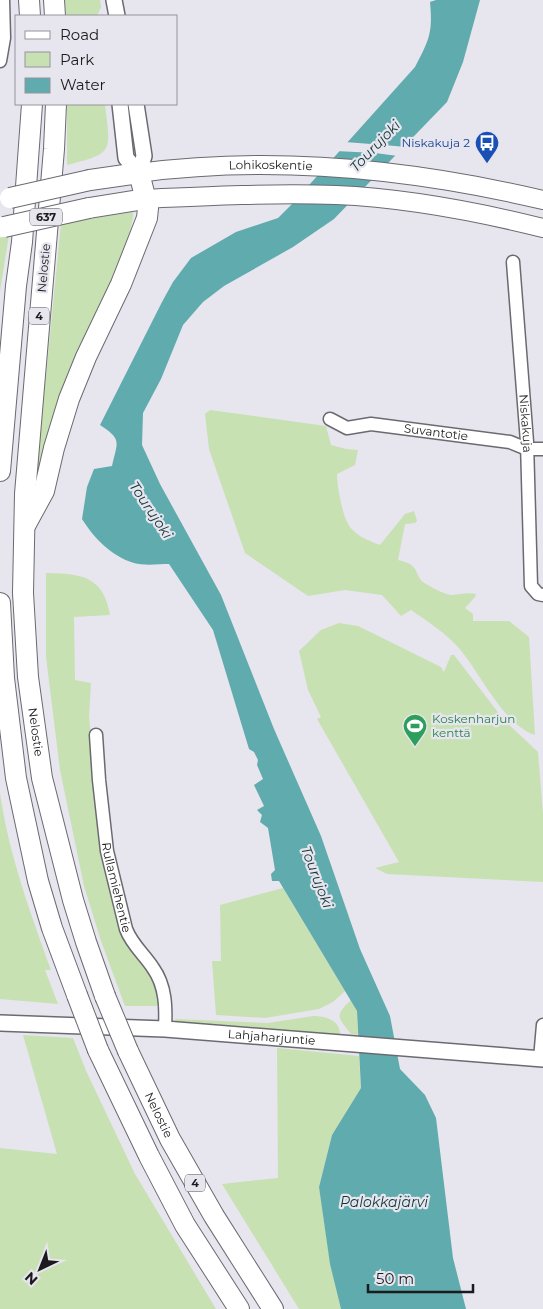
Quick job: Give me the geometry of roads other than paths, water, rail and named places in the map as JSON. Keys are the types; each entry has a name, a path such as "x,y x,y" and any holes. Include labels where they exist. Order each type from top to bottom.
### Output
{"main road":[{"path":"29,0 30,15"},
{"path":"54,0 55,15"},
{"name":"Nelostie","path":"0,471 16,286 22,242 32,105"},
{"name":"Nelostie","path":"56,105 54,149 24,494 23,593 28,677 42,778 73,900 86,942 105,996 128,1051 170,1139 214,1216 273,1309"},
{"name":"Lohikoskentie","path":"0,200 90,180 219,166 281,165 359,170 435,178 543,200"},
{"path":"24,528 44,491 69,399 86,357 108,314 147,218 148,208 139,174"},
{"path":"145,199 252,194 338,195 410,202 476,213 543,228"},
{"name":"637","path":"0,228 88,208 145,199"},
{"name":"Nelostie","path":"0,603 4,678 16,778 38,881 52,928 98,1050 149,1156 185,1225 239,1309"}],"street":[{"path":"0,61 4,38 2,0"},
{"path":"114,0 117,15"},
{"path":"120,105 126,158 139,174"},
{"path":"136,105 144,156 139,174"},
{"name":"Niskakuja","path":"512,262 527,449 531,586 538,594 543,595"},
{"name":"Suvantotie","path":"330,420 346,428 371,424 510,442 527,449 543,449"},
{"name":"Rullamiehentie","path":"96,735 107,852 130,940 156,971 162,986 166,1006 165,1029"},
{"name":"Lahjaharjuntie","path":"0,1023 165,1029 541,1059"},
{"path":"541,1059 543,1025"}],"water":[{"path":"436,0 480,0 463,62 447,102 334,219 293,247 224,286 203,302 183,325 161,379 143,413 142,445 160,484 221,595 274,729 321,836 360,949 390,1016 400,1069 425,1095 436,1118 453,1258 466,1309 341,1309 330,1264 319,1187 332,1135 361,1088 357,1011 279,881 272,881 271,874 275,870 268,828 260,822 262,815 257,810 264,806 254,785 263,779 257,765 258,760 254,752 249,749 213,630 169,564 134,563 118,556 104,546 82,519 87,487 94,469 112,466 116,446 115,438 112,434 100,425 173,282 191,258 236,232 278,218 293,203 415,67 429,36 431,21 430,2"}],"place":[{"name":"Niskakuja 2","path":"487,164"},
{"name":"Koskenharjun kenttä","path":"415,747"}],"water label":[{"name":"Tourujoki","path":"375,146"},
{"name":"Tourujoki","path":"151,510"},
{"name":"Tourujoki","path":"317,877"},
{"name":"Palokkajärvi","path":"384,1202"}]}
